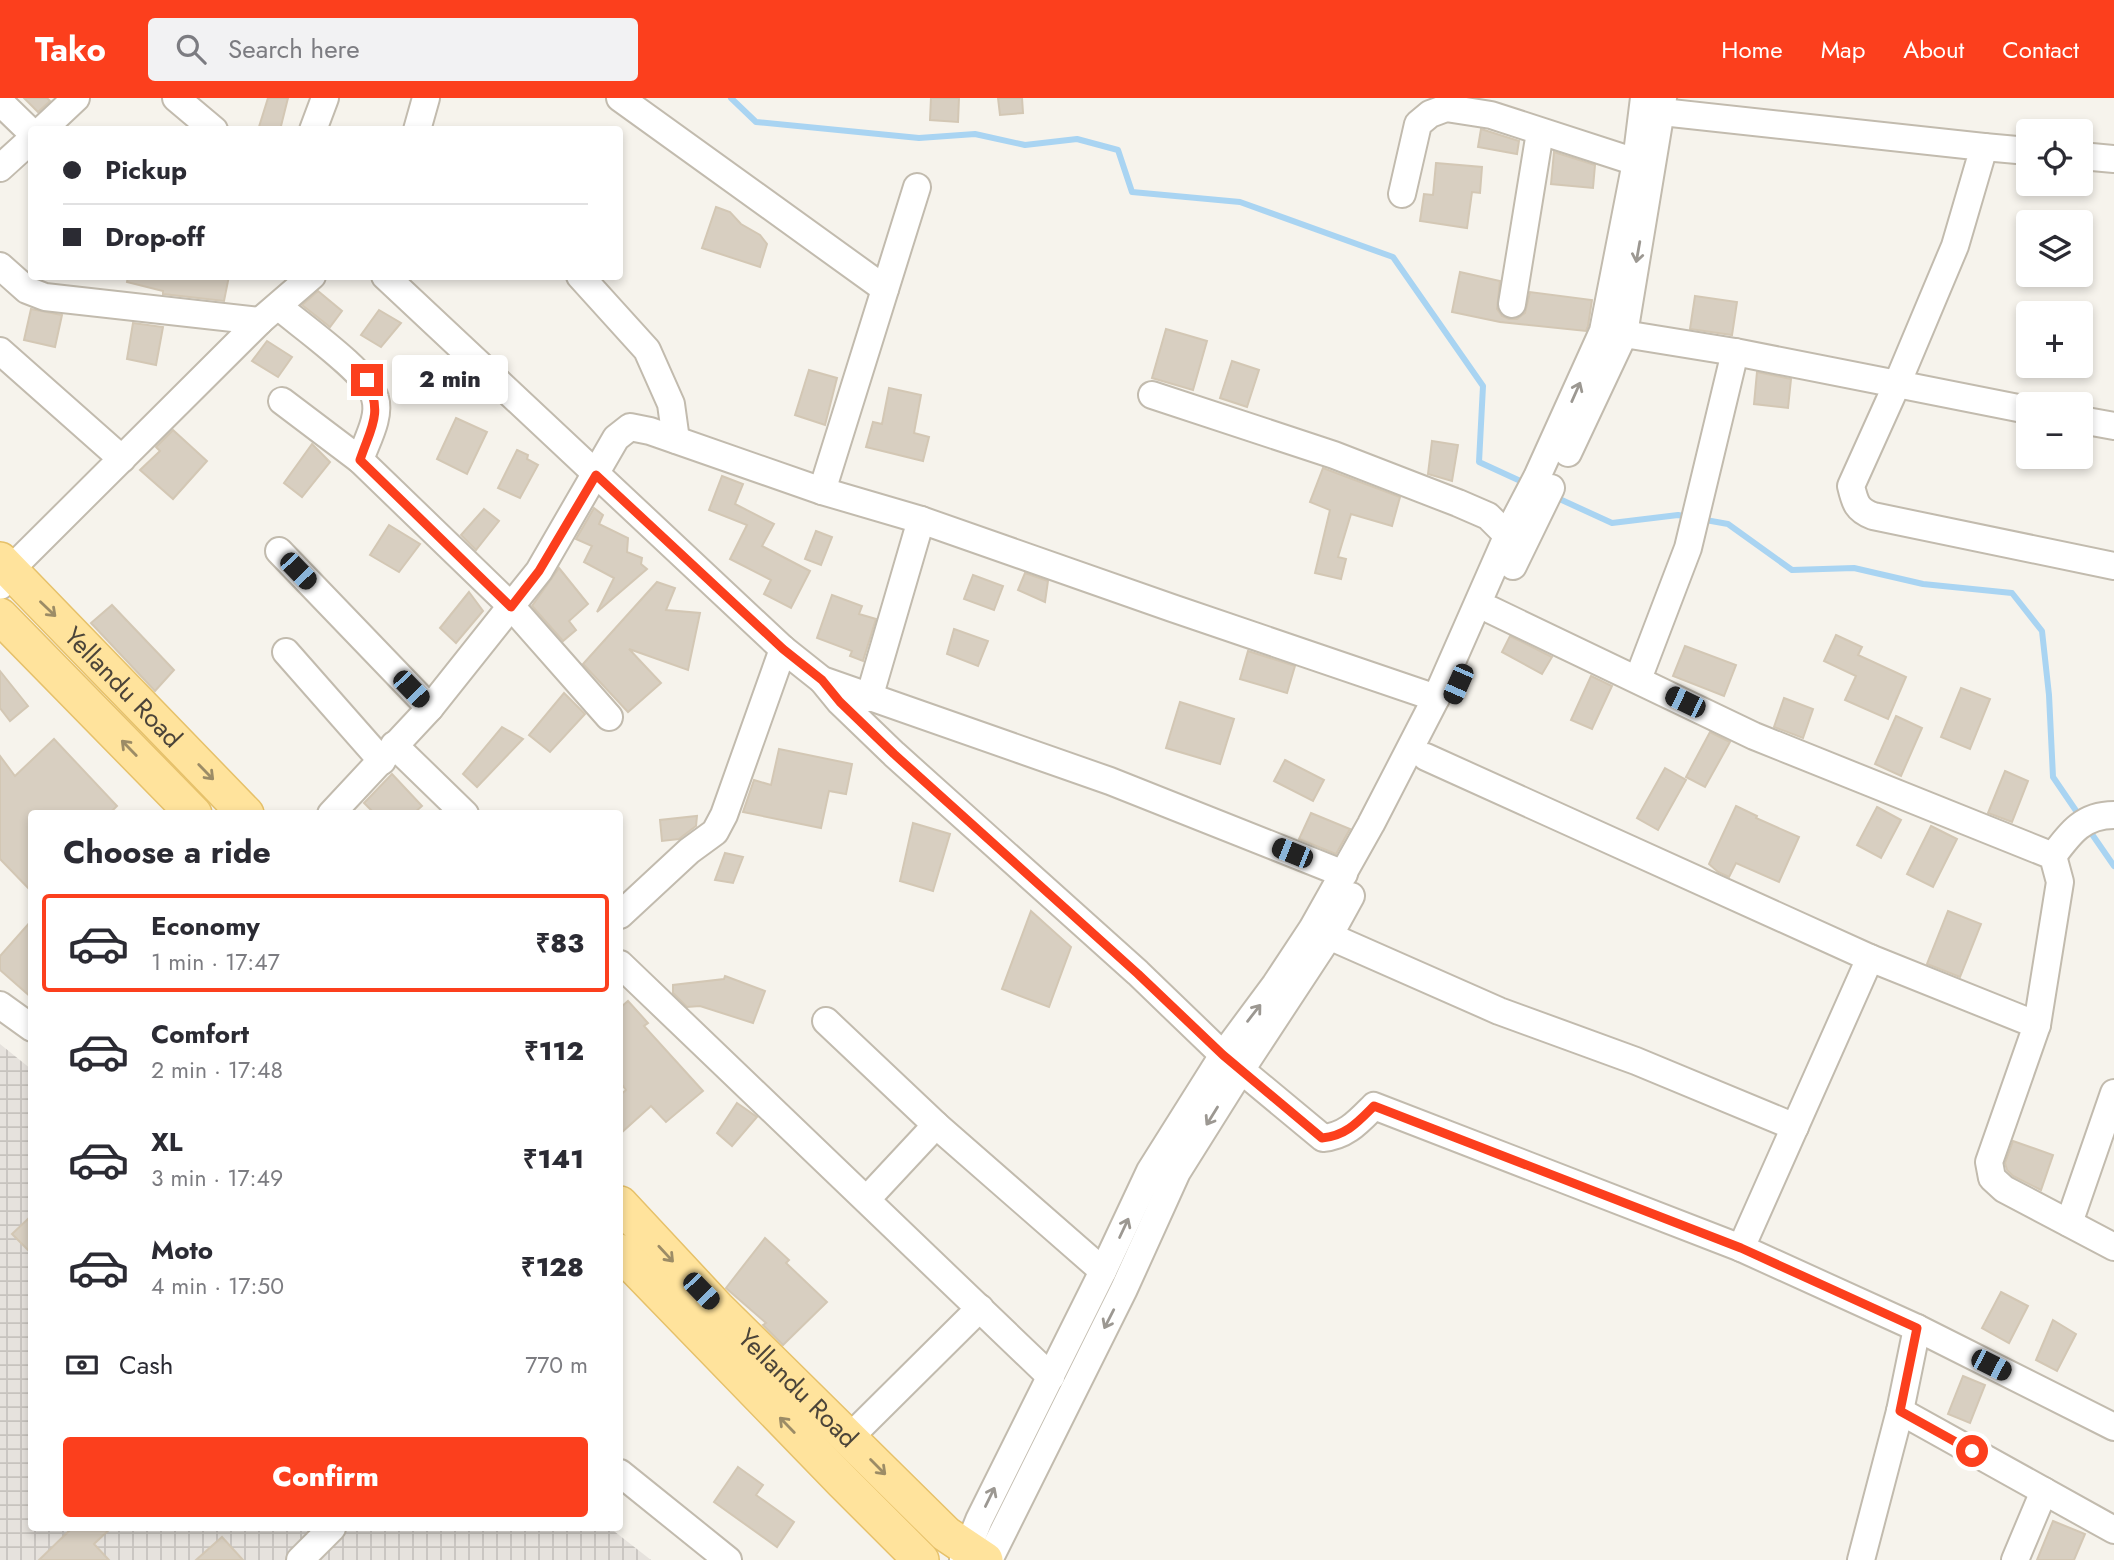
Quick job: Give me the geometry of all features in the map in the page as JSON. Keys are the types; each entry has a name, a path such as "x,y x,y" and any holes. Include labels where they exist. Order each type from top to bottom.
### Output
{"main road":[{"name":"Yellandu Road","path":"3,572 72,632 243,810"},
{"name":"Yellandu Road","path":"0,616 190,810"},
{"name":"Yellandu Road","path":"623,1207 718,1308 849,1438 946,1534 976,1557"},
{"name":"Yellandu Road","path":"623,1255 921,1560"}],"street":[{"path":"46,126 76,98"},
{"path":"176,98 209,126"},
{"path":"314,126 325,98"},
{"path":"419,126 426,98"},
{"path":"620,98 885,289"},
{"path":"0,102 28,130"},
{"path":"1656,103 2016,150"},
{"path":"1546,479 1603,331 1636,162 1656,103"},
{"path":"976,1557 1124,1289 1177,1172 1232,1063 1275,985 1344,874 1436,698 1517,530 1624,334 1656,103"},
{"path":"1402,194 1418,124 1430,114 1446,108 1491,115 1636,162"},
{"path":"1512,304 1540,132"},
{"path":"0,168 28,143"},
{"path":"1984,147 1955,246 1851,486 1855,503 1860,511 1874,516 2114,566"},
{"path":"2093,157 2114,159"},
{"path":"822,491 917,187"},
{"path":"0,266 27,290 45,297 269,314 367,380 376,398 376,412 360,460"},
{"path":"3,572 307,280"},
{"path":"389,280 783,649 822,680 840,702 894,754 1138,974 1232,1063 1322,1138 1336,1137 1355,1125 1374,1106 1741,1248 1917,1328 2114,1427"},
{"path":"584,280 647,350 671,404 676,440"},
{"path":"1624,334 1735,352 2016,408"},
{"path":"0,351 122,459"},
{"path":"1638,679 1688,548 1735,352"},
{"path":"1152,395 1334,455 1458,503 1517,530"},
{"path":"282,401 360,460 511,607 609,717"},
{"path":"2093,422 2114,426"},
{"path":"335,810 430,708 539,571 616,438 630,428 650,431 822,491 921,520 1436,698"},
{"path":"869,698 921,520"},
{"path":"976,1557 1027,1422 1150,1171 1329,936 1426,757 1491,610 1517,530"},
{"path":"279,551 430,708"},
{"path":"1491,610 1755,736 2053,856"},
{"path":"623,912 689,851 715,832 724,815 783,649"},
{"path":"286,652 388,753 460,810"},
{"path":"822,680 1110,781 1344,874"},
{"path":"1426,757 1870,958 2037,1025"},
{"path":"2053,856 2073,828 2101,815 2114,815"},
{"path":"2053,856 2060,882 2037,1025 1989,1162 1992,1178 2004,1189 2114,1247"},
{"path":"1329,936 1499,1011 1636,1061 1795,1127"},
{"path":"1741,1248 1870,958"},
{"path":"623,967 1051,1377"},
{"path":"0,1005 28,1025"},
{"path":"826,1021 936,1125 1103,1271"},
{"path":"2069,1223 2114,1093"},
{"path":"867,1199 936,1125"},
{"path":"849,1438 979,1308"},
{"path":"1861,1560 1900,1411 1917,1328"},
{"path":"1900,1411 2114,1530"},
{"path":"623,1475 728,1560"},
{"path":"2015,1560 2044,1491"},
{"path":"300,1560 329,1531"}],"shaded area":[{"path":"0,1044 28,1067 28,1531 614,1531 651,1560 0,1560"}],"building":[{"path":"24,98 47,98 50,101 38,112"},
{"path":"268,98 288,98 281,126 259,126"},
{"path":"931,98 959,98 958,122 930,120"},
{"path":"998,98 1022,98 1023,113 1000,115"},
{"path":"1481,129 1519,141 1517,154 1478,147"},
{"path":"1554,152 1595,165 1593,188 1551,184"},
{"path":"1436,163 1482,167 1480,193 1472,192 1467,228 1420,221 1424,194 1433,195"},
{"path":"716,207 730,212 741,224 760,235 767,244 760,267 702,248"},
{"path":"1460,272 1500,281 1497,309 1502,316 1509,319 1517,319 1525,313 1530,292 1592,300 1586,331 1500,322 1452,312"},
{"path":"228,280 224,301 163,294 163,291 127,282"},
{"path":"318,291 342,311 330,327 302,305"},
{"path":"1695,296 1737,302 1732,335 1690,329"},
{"path":"31,309 62,315 55,347 24,340"},
{"path":"379,310 401,323 381,347 361,335"},
{"path":"133,323 163,327 156,365 127,359"},
{"path":"1166,329 1207,341 1193,390 1152,378"},
{"path":"267,341 292,357 278,377 252,361"},
{"path":"1232,361 1259,370 1247,407 1220,398"},
{"path":"809,370 837,378 825,425 795,415"},
{"path":"1757,372 1791,379 1788,408 1754,404"},
{"path":"889,388 921,395 914,433 929,437 923,461 866,447 873,422 882,424"},
{"path":"456,418 487,432 467,474 437,459"},
{"path":"173,430 207,461 173,499 140,470 160,451 156,447"},
{"path":"1432,441 1458,445 1452,481 1428,474"},
{"path":"312,444 330,462 302,497 284,483"},
{"path":"517,450 528,455 527,459 538,465 520,498 498,488"},
{"path":"1323,468 1400,497 1392,526 1351,514 1338,557 1346,559 1341,579 1315,573 1330,510 1310,502"},
{"path":"722,476 743,484 735,504 774,524 762,546 810,571 791,608 764,594 771,580 730,559 747,525 709,510"},
{"path":"594,508 603,515 599,524 628,538 627,552 642,558 641,564 647,569 597,612 614,578 584,562 592,546 576,539"},
{"path":"484,509 499,521 476,550 461,535"},
{"path":"389,525 420,544 399,572 370,555"},
{"path":"816,531 832,537 821,565 805,559"},
{"path":"559,568 588,604 569,621 576,630 563,641 532,606"},
{"path":"1025,573 1048,581 1045,602 1018,590"},
{"path":"973,575 1003,586 994,610 964,599"},
{"path":"657,582 675,588 666,610 700,613 688,670 629,649 661,683 628,712 583,664"},
{"path":"469,592 483,611 456,643 440,628"},
{"path":"832,595 862,606 859,614 876,619 863,661 850,656 852,651 817,638"},
{"path":"112,605 174,670 155,691 91,623"},
{"path":"954,629 988,641 978,666 947,654"},
{"path":"1836,635 1862,647 1858,655 1906,677 1888,719 1845,700 1856,676 1824,661"},
{"path":"1510,636 1552,657 1542,674 1502,652"},
{"path":"1685,646 1736,665 1724,696 1673,676"},
{"path":"1248,651 1295,666 1287,693 1240,679"},
{"path":"0,671 28,706 10,721 0,708"},
{"path":"1591,676 1612,686 1592,729 1571,720"},
{"path":"1961,688 1990,699 1970,749 1941,737"},
{"path":"564,693 585,714 550,752 529,735"},
{"path":"1784,698 1813,709 1803,738 1774,727"},
{"path":"1180,702 1234,719 1220,764 1166,748"},
{"path":"1896,716 1922,728 1901,776 1875,764"},
{"path":"502,727 523,739 477,787 463,774"},
{"path":"1710,732 1730,742 1705,787 1686,777"},
{"path":"54,739 117,806 113,810 28,810 28,888 0,859 0,756 15,776"},
{"path":"779,749 852,764 846,794 829,791 821,828 743,812 754,780 771,785"},
{"path":"1285,760 1324,780 1313,801 1274,781"},
{"path":"1665,768 1686,780 1658,830 1637,818"},
{"path":"2005,771 2028,781 2012,822 1988,813"},
{"path":"392,774 422,806 418,810 371,810 364,803"},
{"path":"1736,806 1799,837 1779,882 1736,863 1729,877 1709,864"},
{"path":"1877,807 1901,820 1881,858 1857,845"},
{"path":"1311,813 1350,829 1336,854 1299,839"},
{"path":"697,816 696,826 679,839 662,841 660,820"},
{"path":"913,823 950,834 933,891 900,881"},
{"path":"1931,826 1957,839 1933,887 1907,874"},
{"path":"725,853 743,857 733,883 715,880"},
{"path":"1031,911 1071,947 1049,1007 1002,989"},
{"path":"1948,911 1981,924 1960,977 1927,964"},
{"path":"28,924 28,994 0,970 0,956"},
{"path":"725,976 765,991 753,1023 700,1006 687,1007 673,993 673,985 724,979"},
{"path":"628,1001 648,1023 644,1026 703,1091 666,1122 651,1106 623,1131 623,1092 626,1090 623,1086 623,1005"},
{"path":"737,1103 757,1117 732,1146 717,1133"},
{"path":"2013,1141 2053,1155 2041,1190 2013,1176 2007,1170 2005,1163"},
{"path":"28,1219 28,1250 12,1234"},
{"path":"765,1238 789,1260 786,1263 827,1302 783,1345 763,1325 766,1323 726,1288"},
{"path":"2001,1292 2028,1306 2009,1343 1982,1328"},
{"path":"2053,1320 2076,1334 2057,1371 2036,1360"},
{"path":"1963,1376 1985,1385 1970,1423 1948,1414"},
{"path":"738,1467 763,1485 756,1495 794,1522 777,1547 714,1502"},
{"path":"2053,1521 2085,1534 2074,1560 2037,1560"},
{"path":"69,1531 108,1531 94,1544 109,1560 39,1560"},
{"path":"222,1537 243,1560 196,1560"}],"waterway":[{"path":"731,98 756,122 919,138 975,134 1025,145 1077,139 1118,150 1132,192 1240,202 1393,257 1483,386 1479,462 1527,484"},
{"path":"1553,496 1612,523 1678,515 1689,517"},
{"path":"1700,519 1728,524 1792,570 1854,568 1923,584 2012,593 2042,631 2049,695 2053,777 2081,818"},
{"path":"2087,827 2114,866"}],"route":[{"path":"367,380 376,398 376,412 360,460 511,607 539,571 596,475 783,649 822,680 840,702 894,754 1138,974 1223,1055 1322,1138 1336,1137 1355,1125 1374,1106 1741,1248 1917,1328 1900,1411 1972,1451"}]}
